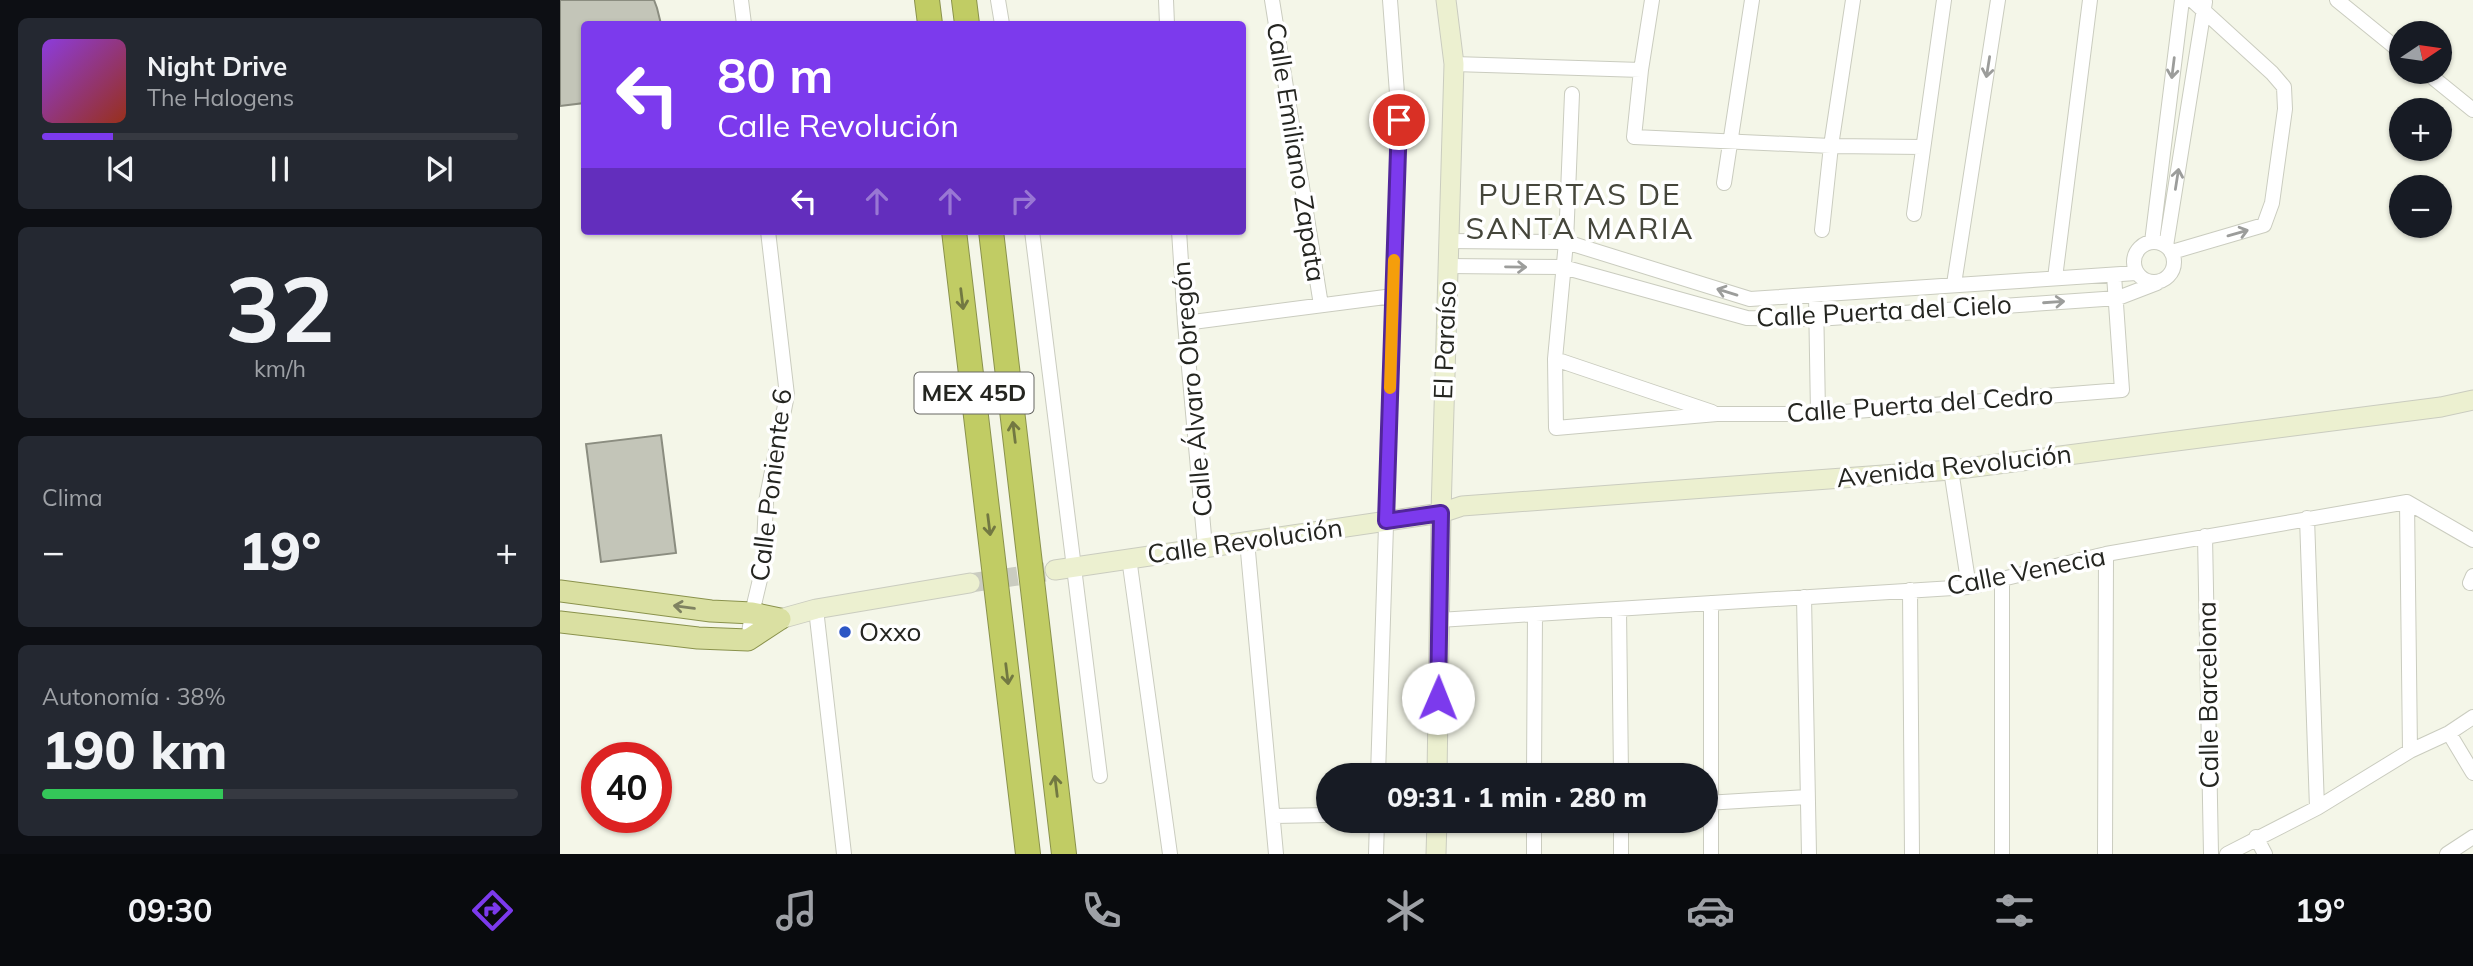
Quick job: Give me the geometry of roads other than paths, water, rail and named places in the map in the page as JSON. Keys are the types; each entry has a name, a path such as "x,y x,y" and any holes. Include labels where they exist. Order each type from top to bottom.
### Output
{"highway":[{"path":"927,0 930,21"},
{"path":"964,0 967,21"},
{"name":"MEX 45D","path":"954,235 1028,854"},
{"name":"MEX 45D","path":"991,235 1065,854"}],"main road":[{"name":"El Paraíso","path":"1437,763 1438,513 1454,64 1446,0"},
{"name":"Avenida Revolución","path":"1438,513 1462,506 1951,470 2441,407 2473,400"},
{"name":"Calle Revolución","path":"1064,569 1438,513"},
{"path":"560,622 698,638 748,640 780,619 816,609 970,583"},
{"path":"560,591 711,611 752,613 780,619"},
{"path":"1436,854 1437,833"}],"street":[{"path":"741,0 744,21"},
{"path":"998,0 1002,21"},
{"path":"1166,0 1167,21"},
{"name":"Calle Emiliano Zapata","path":"1272,0 1321,304"},
{"path":"1379,763 1391,520 1393,296 1399,120 1390,0"},
{"path":"1652,0 1634,137 1831,146 1923,147"},
{"path":"1724,184 1752,0"},
{"path":"1822,230 1831,146 1853,0"},
{"path":"1914,214 1944,0"},
{"path":"1954,284 1998,0"},
{"path":"2054,278 2091,0"},
{"path":"2182,0 2163,247 2172,271 2157,283 2145,281 2136,272 2135,254 2142,246 2163,247 2264,225 2272,204 2285,109 2284,87 2201,3"},
{"path":"2337,0 2389,42"},
{"path":"2163,247 2201,3"},
{"path":"1454,64 1641,70"},
{"path":"2441,84 2473,109"},
{"path":"1555,359 1566,242 1572,94"},
{"name":"Calle Poniente 6","path":"748,640 763,567 766,502 787,395 768,235"},
{"path":"1032,235 1064,569 1100,776"},
{"name":"Calle Álvaro Obregón","path":"1179,235 1205,547"},
{"name":"Calle Puerta del Cielo","path":"1448,242 1566,242 1750,299 2136,272"},
{"name":"Calle Puerta del Cielo","path":"1447,265 1563,267 1747,318 1817,319 2118,298 2157,283"},
{"path":"2114,275 2118,298"},
{"name":"Calle Emiliano Zapata","path":"1185,323 1393,296"},
{"path":"1816,296 1818,414"},
{"name":"Calle Puerta del Cedro","path":"1717,414 1555,359 1556,428 1717,414 1818,414 2122,390 2118,298"},
{"path":"1951,470 1969,587"},
{"path":"2407,502 2473,540"},
{"path":"2407,502 2410,751"},
{"name":"Calle Venecia","path":"1439,620 1969,587 2106,554 2407,502"},
{"path":"2307,518 2317,808"},
{"name":"Calle Barcelona","path":"2204,537 2211,854"},
{"path":"1247,541 1276,854"},
{"path":"2105,854 2106,554"},
{"path":"1129,558 1170,854"},
{"path":"2001,854 2002,579"},
{"path":"1910,590 1912,854"},
{"path":"1804,597 1809,854"},
{"path":"1709,763 1711,603"},
{"path":"816,609 844,854"},
{"path":"1619,609 1620,763"},
{"path":"1534,763 1535,614"},
{"path":"2227,854 2317,808 2410,751 2449,733 2473,717"},
{"path":"2449,733 2473,773"},
{"path":"1718,802 1807,797"},
{"path":"1274,816 1316,815"},
{"path":"1376,854 1377,833"},
{"path":"1534,833 1534,854"},
{"path":"1621,833 1621,854"},
{"path":"1710,833 1711,854"},
{"path":"2256,837 2266,854"},
{"path":"2446,854 2473,837"}],"tunnel":[{"path":"970,583 1045,572"}],"place":[{"name":"Oxxo","path":"845,632"}],"district":[{"name":"PUERTAS DE SANTA MARIA","path":"1580,212"}]}
